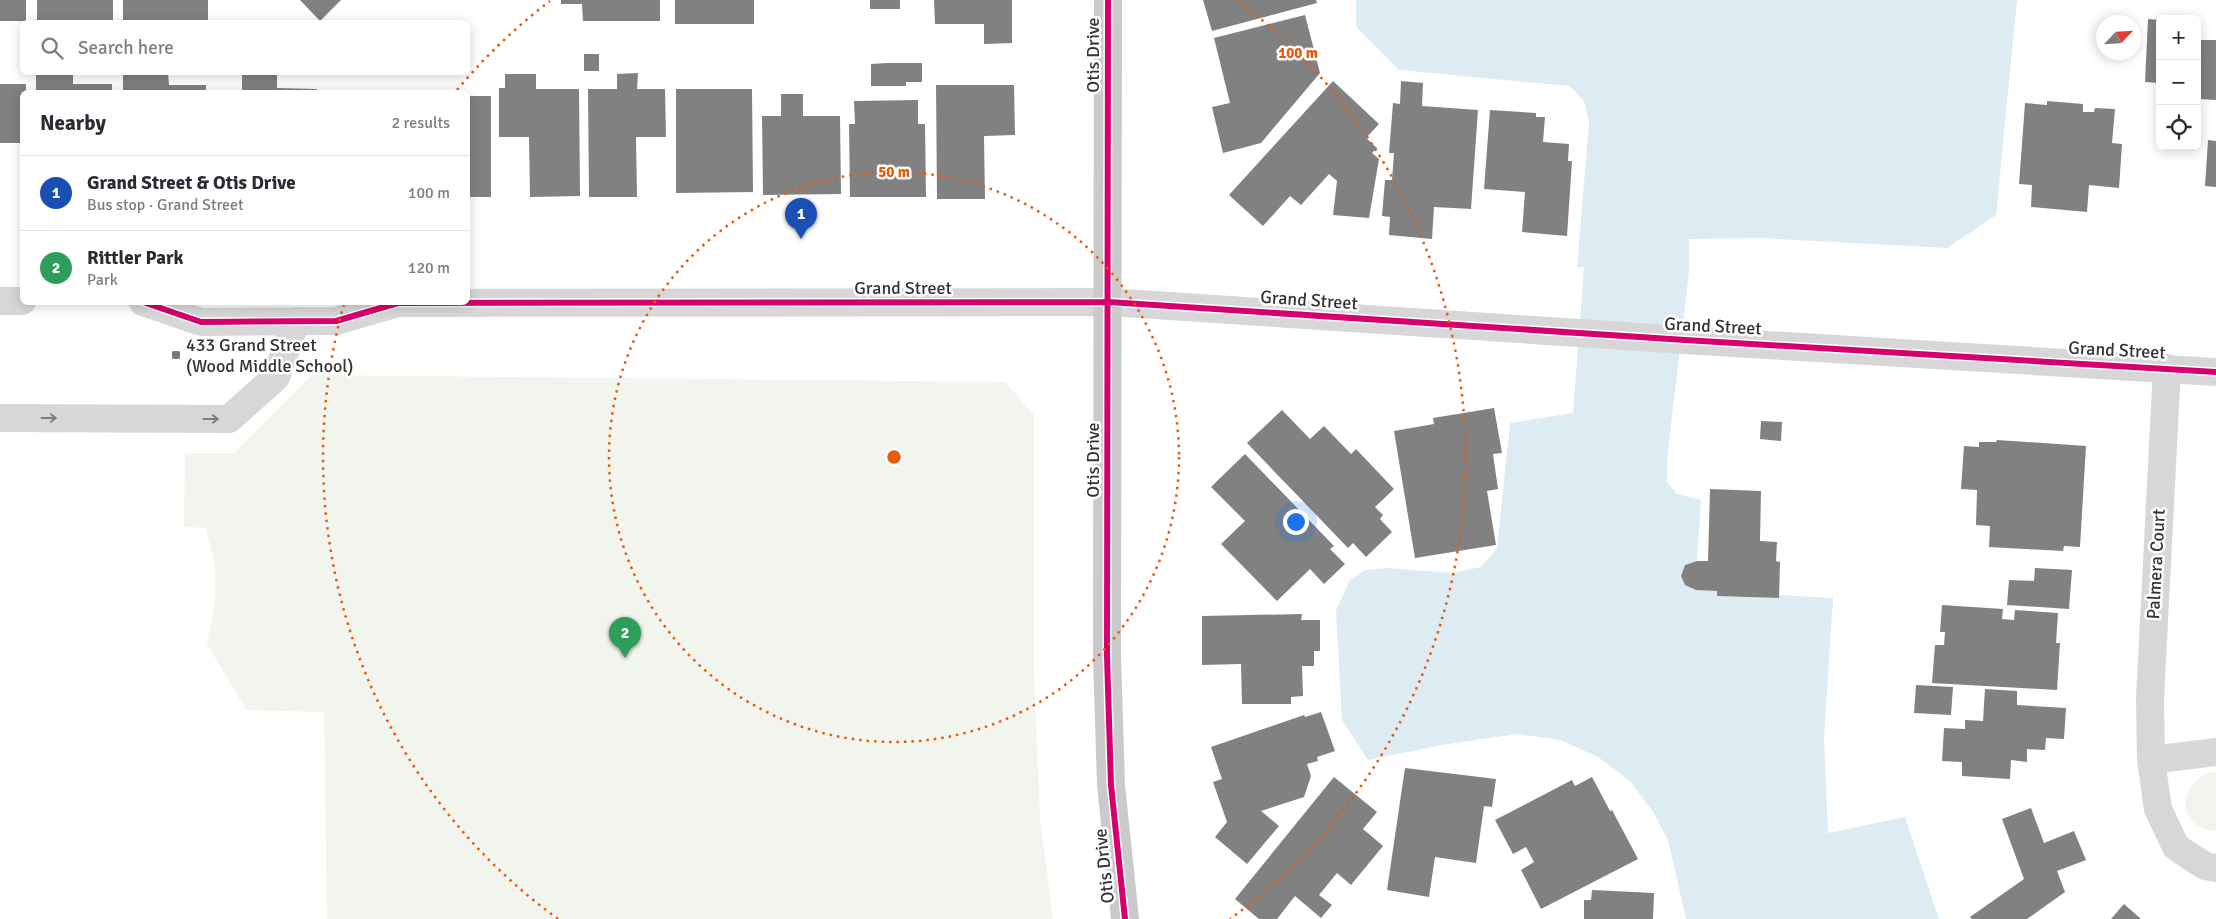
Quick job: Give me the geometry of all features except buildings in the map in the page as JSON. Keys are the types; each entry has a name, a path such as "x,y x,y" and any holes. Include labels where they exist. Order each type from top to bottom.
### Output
{"main road":[{"name":"Otis Drive","path":"1108,0 1107,656 1111,785 1125,919"}],"street":[{"path":"0,302 20,302"},
{"name":"Grand Street","path":"470,303 1108,302 1685,340 2216,372"},
{"name":"Grand Street","path":"152,305 201,322 336,322 391,305"},
{"path":"0,418 229,419 276,377 296,321"},
{"name":"Palmera Court","path":"2166,368 2150,699 2151,760 2158,809 2176,847 2205,866 2216,868"},
{"path":"2151,760 2216,752"}],"shaded area":[{"path":"1356,0 2017,0 1996,215 1947,248 1759,238 1689,239 1689,272 1667,459 1667,482 1677,494 1701,500 1697,561 1685,565 1681,576 1685,585 1696,590 1717,591 1717,596 1779,598 1779,595 1833,598 1824,739 1828,833 1905,817 1939,919 1686,919 1668,840 1653,812 1630,781 1598,757 1560,740 1517,734 1448,744 1368,760 1342,720 1336,611 1349,581 1365,570 1387,568 1452,573 1481,567 1497,548 1510,423 1573,413 1584,267 1577,267 1589,123 1584,101 1570,86 1399,70 1356,27"},
{"path":"312,375 1005,382 1034,415 1034,672 1040,818 1053,919 327,919 324,712 246,710 207,644 215,603 215,565 206,528 184,527 185,453 234,453"},
{"path":"2211,772 2216,773 2216,831 2203,828 2194,823 2188,815 2185,806 2186,796 2191,786 2199,778"}],"cycle path":[{"path":"1108,0 1107,656 1111,785 1125,919"},
{"path":"470,303 1109,302 1685,340 2216,372"},
{"path":"152,305 201,322 336,321 391,305"}],"place":[{"name":"Grand Street & Otis Drive","path":"801,239"},
{"name":"433 Grand Street (Wood Middle School)","path":"176,355"},
{"name":"Rittler Park","path":"625,658"}]}
